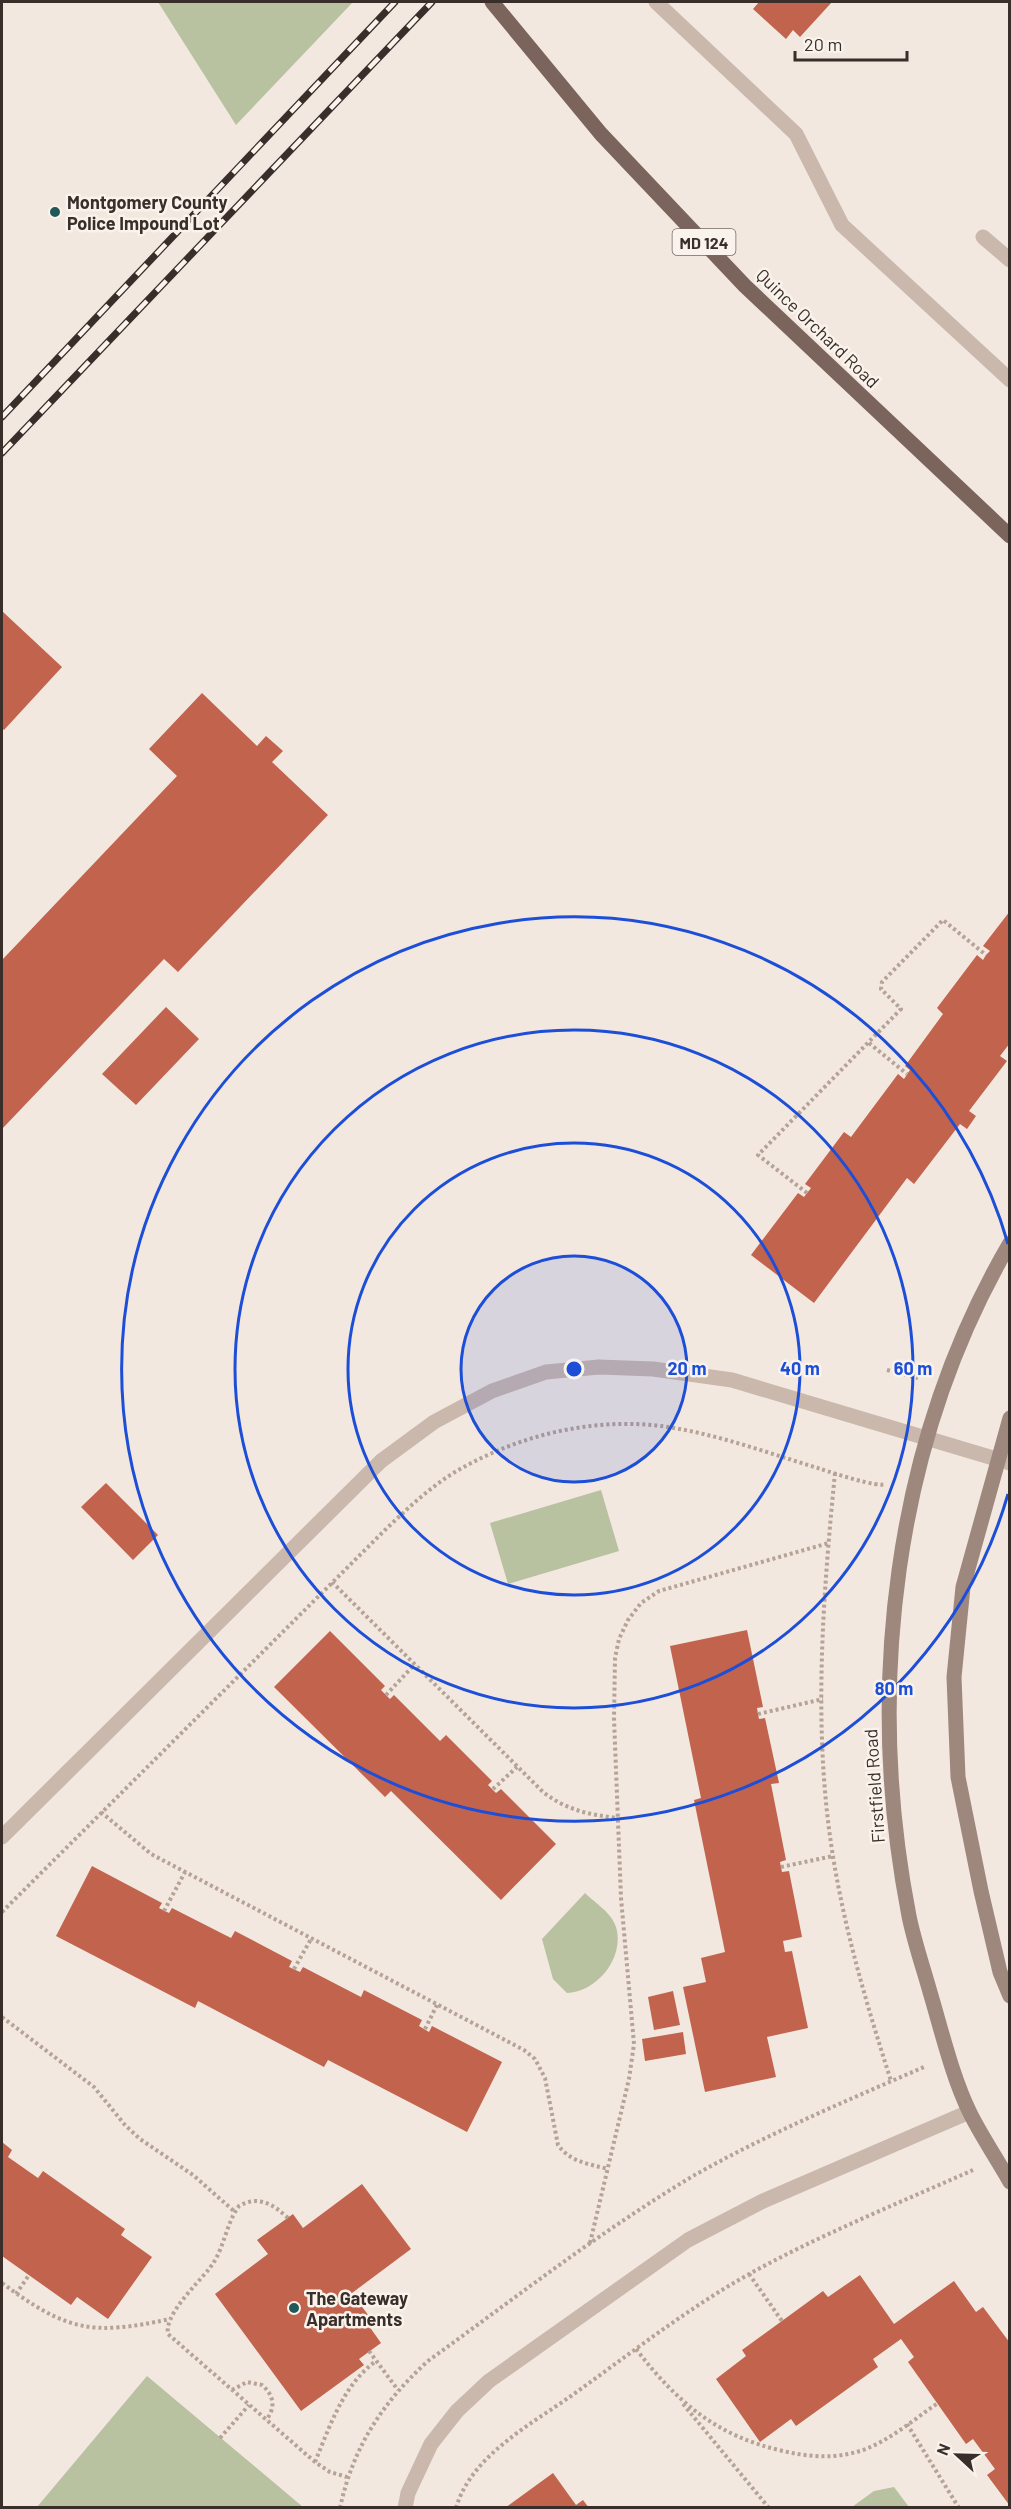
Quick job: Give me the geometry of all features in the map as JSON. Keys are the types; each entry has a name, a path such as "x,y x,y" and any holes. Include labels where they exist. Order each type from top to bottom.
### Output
{"main road":[{"name":"Quince Orchard Road","path":"492,2 601,134 745,286 1010,536"}],"street":[{"name":"Firstfield Road","path":"1010,1243 992,1272 947,1375 926,1438 902,1554 890,1649 888,1739 896,1837 909,1918 946,2045 969,2112 1010,2182"},
{"path":"1010,1418 1003,1461 963,1587 954,1677 958,1777 1000,1972 1010,1996"}],"lane":[{"path":"656,2 796,134 842,225 1010,380"},
{"path":"984,237 1010,260"},
{"path":"2,1837 381,1461 434,1422 492,1391 546,1372 599,1367 653,1369 732,1380 1003,1461"},
{"path":"405,2508 408,2493 431,2444 457,2411 489,2381 688,2240 763,2201 969,2112"}],"path":[{"path":"807,1193 758,1155 901,1009 881,988 882,982 943,920 987,955"},
{"path":"869,1043 907,1074"},
{"path":"887,1370 919,1379"},
{"path":"2,1912 422,1495 479,1459 544,1434 612,1424 669,1427 723,1439 885,1486 888,1475"},
{"path":"835,1473 829,1543 823,1699 823,1766 833,1856 853,1956 891,2081"},
{"path":"590,2244 629,2079 634,2044 621,1898 614,1718 615,1658 619,1639 634,1611 641,1603 659,1591 829,1543"},
{"path":"332,1582 556,1802 574,1810 618,1818"},
{"path":"386,1695 415,1665"},
{"path":"758,1714 823,1699"},
{"path":"493,1789 518,1767"},
{"path":"101,1812 151,1854 510,2042 535,2059 545,2078 558,2145 571,2158 608,2169"},
{"path":"781,1867 833,1856"},
{"path":"164,1911 185,1872"},
{"path":"294,1969 311,1939"},
{"path":"425,2029 437,2005"},
{"path":"2,2017 94,2087 125,2125 140,2139 193,2175 235,2212"},
{"path":"288,2218 279,2209 255,2200 246,2202 235,2212 219,2256 170,2319 166,2328 173,2341 315,2462 330,2472 347,2477"},
{"path":"749,2274 782,2321"},
{"path":"16,2294 29,2275"},
{"path":"2,2283 65,2324 95,2330 127,2328 170,2319"},
{"path":"636,2349 769,2508"},
{"path":"369,2351 398,2390"},
{"path":"315,2462 348,2391 357,2378 376,2361"},
{"path":"232,2390 247,2382 262,2385 272,2396 273,2404 272,2412 266,2420"},
{"path":"671,2390 695,2413 739,2439 764,2447 816,2457 860,2451 883,2441 938,2403"},
{"path":"220,2438 249,2405"},
{"path":"908,2424 959,2508"}],"green space":[{"path":"158,2 353,2 236,125"},
{"path":"601,1490 619,1551 508,1584 490,1523"},
{"path":"585,1893 614,1922 618,1939 612,1961 598,1980 589,1987 567,1993 553,1979 542,1939"},
{"path":"147,2376 303,2507 37,2507"},
{"path":"894,2487 909,2507 852,2507 874,2491"}],"building":[{"path":"759,2 832,2 800,37 793,30 786,39 753,9"},
{"path":"2,611 62,667 4,730 2,728"},
{"path":"202,693 257,746 266,736 283,751 272,762 328,815 178,972 164,959 2,1129 2,960 177,776 149,749"},
{"path":"1010,911 1010,1043 1000,1056 1007,1061 969,1111 976,1116 967,1129 960,1124 914,1184 907,1178 814,1303 751,1255 798,1193 804,1197 811,1188 805,1184 844,1132 851,1137 898,1074 904,1079 910,1070 905,1066 943,1014 937,1008 977,955 983,960 990,951 983,946"},
{"path":"166,1007 199,1039 136,1105 102,1074"},
{"path":"106,1483 158,1535 133,1560 81,1507"},
{"path":"747,1630 763,1707 757,1708 759,1719 765,1718 779,1783 771,1784 786,1860 780,1862 782,1872 789,1871 802,1937 783,1941 785,1952 792,1951 808,2028 767,2037 776,2077 705,2092 683,1987 706,1982 701,1958 725,1952 694,1800 701,1798 670,1646"},
{"path":"330,1631 385,1686 381,1690 390,1699 394,1695 440,1741 446,1735 492,1781 488,1785 496,1793 501,1789 556,1844 501,1900 391,1791 385,1797 274,1687"},
{"path":"92,1866 162,1903 159,1908 169,1913 172,1908 231,1938 235,1931 292,1961 289,1967 300,1972 303,1967 361,1997 364,1990 422,2020 419,2026 429,2032 432,2026 502,2062 467,2132 328,2060 324,2067 198,2001 195,2008 56,1936"},
{"path":"673,1991 680,2025 654,2030 648,1997"},
{"path":"683,2032 686,2054 645,2061 642,2039"},
{"path":"2,2142 12,2150 8,2157 38,2178 43,2171 125,2229 121,2235 152,2257 108,2319 77,2297 71,2305 2,2256"},
{"name":"The Gateway Apartments","path":"362,2184 411,2249 352,2293 374,2323 369,2326 381,2343 359,2359 364,2365 301,2411 215,2294 268,2254 257,2240 293,2214 303,2228"},
{"path":"860,2275 894,2324 954,2281 976,2312 983,2307 1010,2343 1010,2506 987,2475 995,2469 973,2439 966,2444 908,2362 914,2357 901,2339 873,2359 878,2367 796,2426 791,2419 760,2442 716,2379 746,2356 742,2350 823,2291 828,2297"},
{"path":"553,2473 576,2505 583,2500 589,2508 505,2508"}],"railway":[{"path":"2,417 395,2"},
{"path":"2,453 432,2"}],"place":[{"name":"Montgomery County Police Impound Lot","path":"55,212"},
{"name":"The Gateway Apartments","path":"294,2308"}]}
